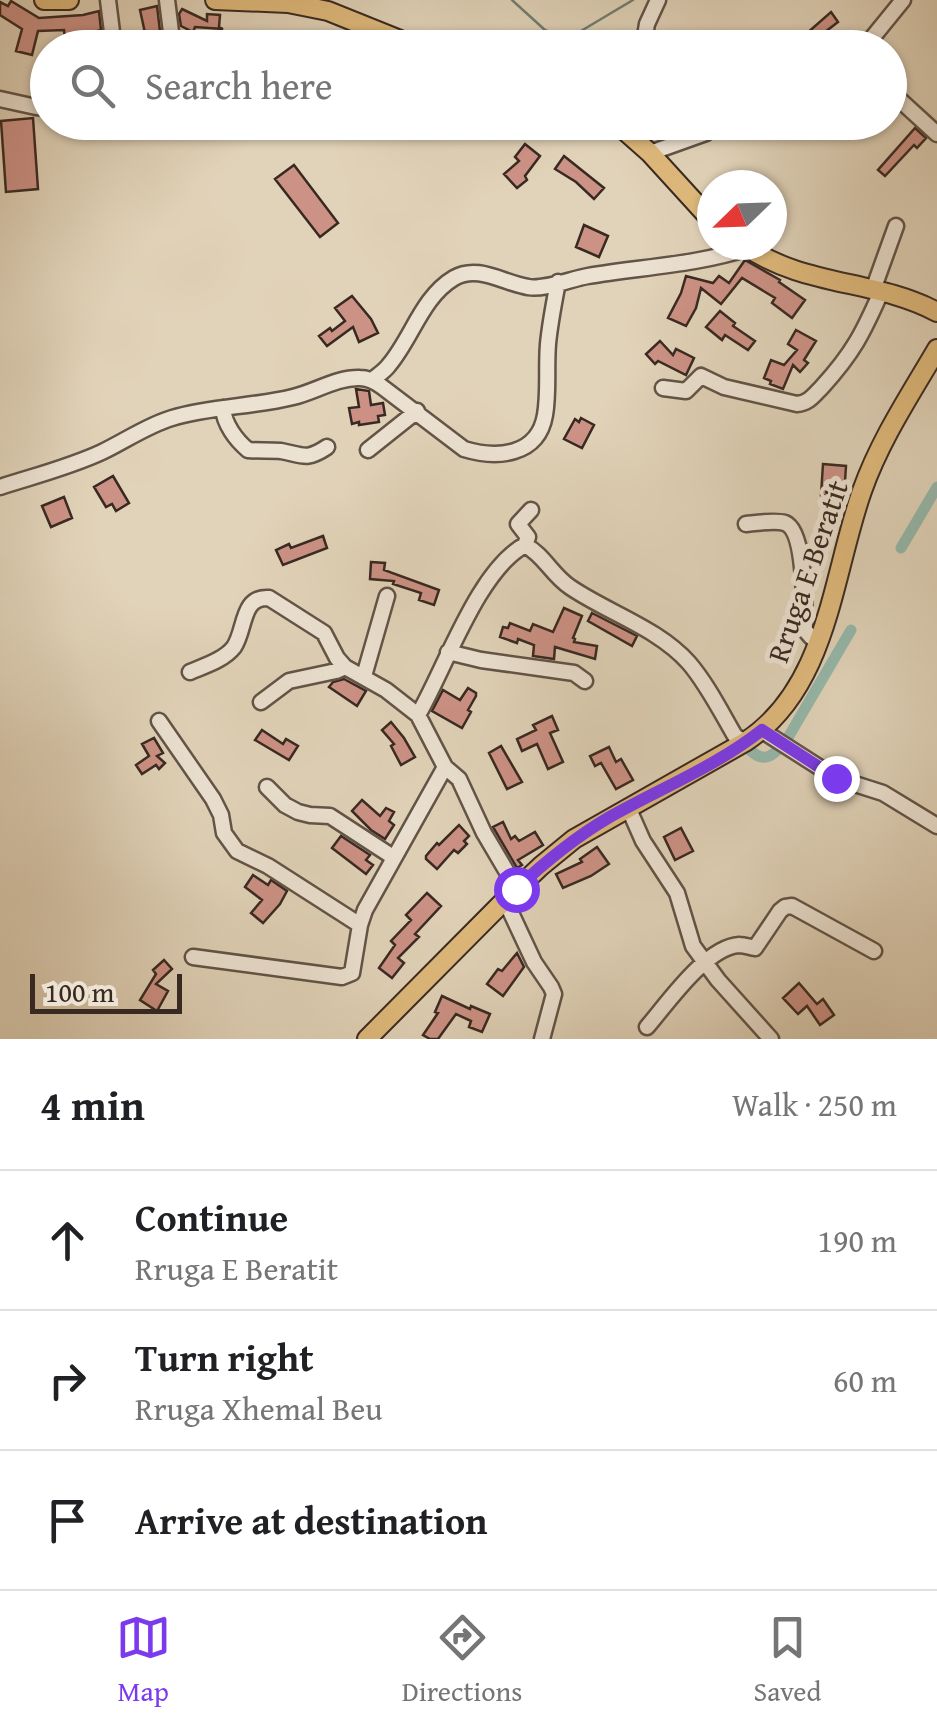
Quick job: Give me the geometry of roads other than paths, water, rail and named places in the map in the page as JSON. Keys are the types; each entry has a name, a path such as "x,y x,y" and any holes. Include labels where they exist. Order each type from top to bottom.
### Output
{"main road":[{"path":"44,0 69,0"},
{"path":"215,0 288,4 328,11 375,30"},
{"path":"640,140 697,205"},
{"path":"768,260 790,270 907,298 937,312"},
{"name":"Rruga E Beratit","path":"368,1039 511,894 574,839 745,742 775,739 783,709 818,641 868,476 888,431 937,349"}],"street":[{"path":"108,0 112,30"},
{"path":"166,0 170,30"},
{"path":"646,30 658,0"},
{"path":"878,30 902,0"},
{"path":"0,99 30,105"},
{"path":"907,107 937,134"},
{"path":"650,153 686,140"},
{"path":"663,388 686,392 701,376 724,387 797,404 808,402 860,340 896,226"},
{"path":"372,380 388,367 438,292 464,273 475,272 540,288 654,265 704,260"},
{"path":"0,487 98,454 168,419 294,397 340,380 359,378 372,380 464,448 479,454 523,449 539,435 545,415 548,344 558,282"},
{"path":"223,408 237,441 248,450 301,457 314,456 326,447"},
{"path":"368,450 417,411"},
{"path":"418,715 470,611 514,551 525,545 528,537 518,524 531,510"},
{"path":"746,524 785,523 790,528 802,559 805,630 818,641"},
{"path":"525,545 536,551 571,588 649,633 689,664 735,736 745,742"},
{"path":"364,676 387,596"},
{"path":"190,672 228,654 248,608 254,600 269,598 324,634 345,667 418,715 444,767 459,779 511,894 534,962 554,994 542,1039"},
{"path":"448,652 574,673 586,681"},
{"path":"261,702 289,681 345,667"},
{"path":"159,721 214,799 230,844 360,924"},
{"path":"775,739 836,778 883,793 937,826"},
{"path":"193,957 342,976 352,974 360,924 444,767"},
{"path":"267,788 298,812 330,816 393,857"},
{"path":"628,807 643,841 677,892 690,941 772,1039"},
{"path":"647,1027 705,962 737,945 755,948 786,906 874,951"}],"waterway":[{"path":"512,0 545,30"},
{"path":"583,30 633,0"},
{"path":"901,548 937,487"},
{"path":"750,750 765,757 774,754 786,741 851,630"}]}
